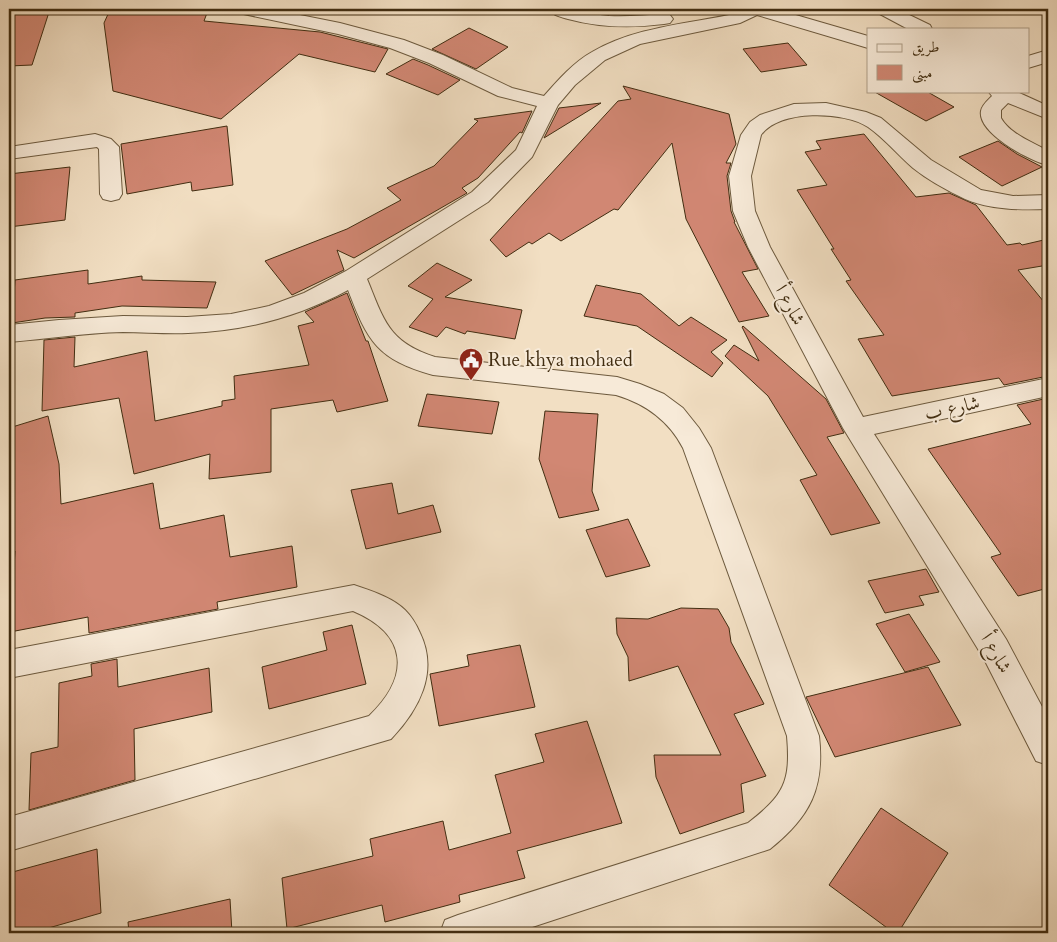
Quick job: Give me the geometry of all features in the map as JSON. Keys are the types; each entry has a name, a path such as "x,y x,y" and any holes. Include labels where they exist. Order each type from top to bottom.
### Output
{"street":[{"path":"245,9 340,29 397,44 436,59 505,92 549,104"},
{"path":"557,9 584,18 619,23 756,9 867,42"},
{"path":"9,334 59,328 231,322 273,313 312,298 354,276 480,197 525,152 549,104 584,67 614,48 634,40 734,18 756,9"},
{"path":"884,9 921,28"},
{"path":"1030,61 1048,56"},
{"path":"1048,113 1003,92 991,109 994,123 1008,137 1048,159"},
{"name":"شارع أ","path":"1048,202 1013,203 975,195 958,187 923,164 874,122 843,112 826,109 794,110 767,119 757,126 751,135 740,176 744,211 759,248 856,428 995,649 1048,750"},
{"path":"9,153 95,140 104,143 108,147 111,194"},
{"path":"354,276 378,333 391,348 411,360 433,366 618,386 639,392 676,415 689,431 697,448 803,736 806,760 803,782 793,803 778,822 758,837 458,933"},
{"name":"شارع ب","path":"856,428 1048,387"},
{"path":"9,664 354,598 377,606 396,620 408,639 413,662 410,686 398,708 379,728 9,834"}],"building":[{"path":"9,9 50,9 32,65 9,66"},
{"path":"142,11 141,13 207,13 204,21 320,32 388,49 375,72 299,54 221,119 113,91 104,23 109,12"},
{"path":"469,28 508,47 476,69 432,49"},
{"path":"788,43 807,65 761,72 743,49"},
{"path":"413,59 460,80 438,95 386,74"},
{"path":"623,86 729,114 736,144 726,163 731,163 727,176 731,211 734,222 758,269 742,272 769,316 739,322 686,219 672,143 618,210 614,209 561,241 549,233 532,244 529,242 506,257 490,240 618,101 631,99"},
{"path":"875,92 928,92 954,107 926,121"},
{"path":"601,103 544,138 559,108"},
{"path":"532,111 522,133 520,132 478,178 462,188 467,193 354,258 337,250 344,270 292,295 265,261 347,229 401,200 387,188 434,166 478,121 474,119"},
{"path":"227,126 233,185 192,191 191,182 127,194 121,144"},
{"path":"864,134 916,197 949,193 976,205 1007,245 1020,243 1022,245 1048,239 1048,265 1018,270 1048,307 1048,376 1004,385 999,378 892,396 858,339 884,335 846,281 851,280 797,190 827,185 805,152 821,149 816,141"},
{"path":"998,141 1017,154 1042,167 1002,186 959,157"},
{"path":"70,167 65,220 9,227 9,174"},
{"path":"437,263 472,280 445,297 522,310 515,339 467,331 465,334 446,327 437,337 409,327 433,299 408,286"},
{"path":"88,270 88,284 142,276 142,280 216,282 207,308 122,306 75,313 75,317 45,318 12,323 15,280"},
{"path":"596,285 641,294 679,326 691,317 727,340 711,352 723,363 712,377 637,326 584,316"},
{"path":"347,293 366,341 368,341 388,401 337,412 333,400 271,409 271,472 209,479 210,454 134,474 119,398 42,411 44,340 75,337 74,367 147,351 155,421 222,406 222,401 235,399 234,376 309,365 298,326 314,322 305,312"},
{"path":"743,326 826,399 844,433 827,437 880,523 831,535 800,480 817,475 768,396 725,356 734,345 759,361"},
{"path":"427,394 499,402 492,434 418,426"},
{"path":"1048,398 1048,588 1018,596 991,557 1001,554 928,449 1031,424 1017,405"},
{"path":"545,411 598,414 592,491 599,510 559,518 539,459"},
{"path":"48,416 59,464 61,504 153,483 160,529 224,515 230,557 292,546 297,587 217,602 218,609 89,633 88,617 10,632 15,551 10,552 9,476 14,475 9,450 9,428"},
{"path":"392,483 398,514 433,505 441,532 366,549 351,490"},
{"path":"628,519 650,566 606,577 586,530"},
{"path":"926,569 939,592 919,596 924,605 885,613 868,581"},
{"path":"681,608 718,609 729,628 731,642 764,704 734,714 766,776 741,784 744,812 680,834 656,777 654,755 721,755 678,666 629,681 628,657 617,634 616,618 648,619"},
{"path":"909,614 940,662 905,672 876,624"},
{"path":"352,625 366,684 269,709 262,667 327,650 323,632"},
{"path":"520,645 535,707 439,726 430,674 469,666 467,655"},
{"path":"117,659 118,687 209,668 212,712 134,729 135,780 29,810 31,753 58,747 59,683 92,676 91,664"},
{"path":"928,667 961,725 835,757 806,697"},
{"path":"587,721 622,823 517,851 525,878 459,895 460,902 385,922 382,905 287,929 282,878 373,856 370,839 443,821 449,850 511,833 495,775 544,762 535,734"},
{"path":"881,808 948,853 898,933 894,933 829,885"},
{"path":"97,849 101,913 31,933 9,933 9,873"},
{"path":"230,899 232,933 129,933 128,922"}],"place":[{"name":"Rue khya mohaed","path":"471,381"}]}
